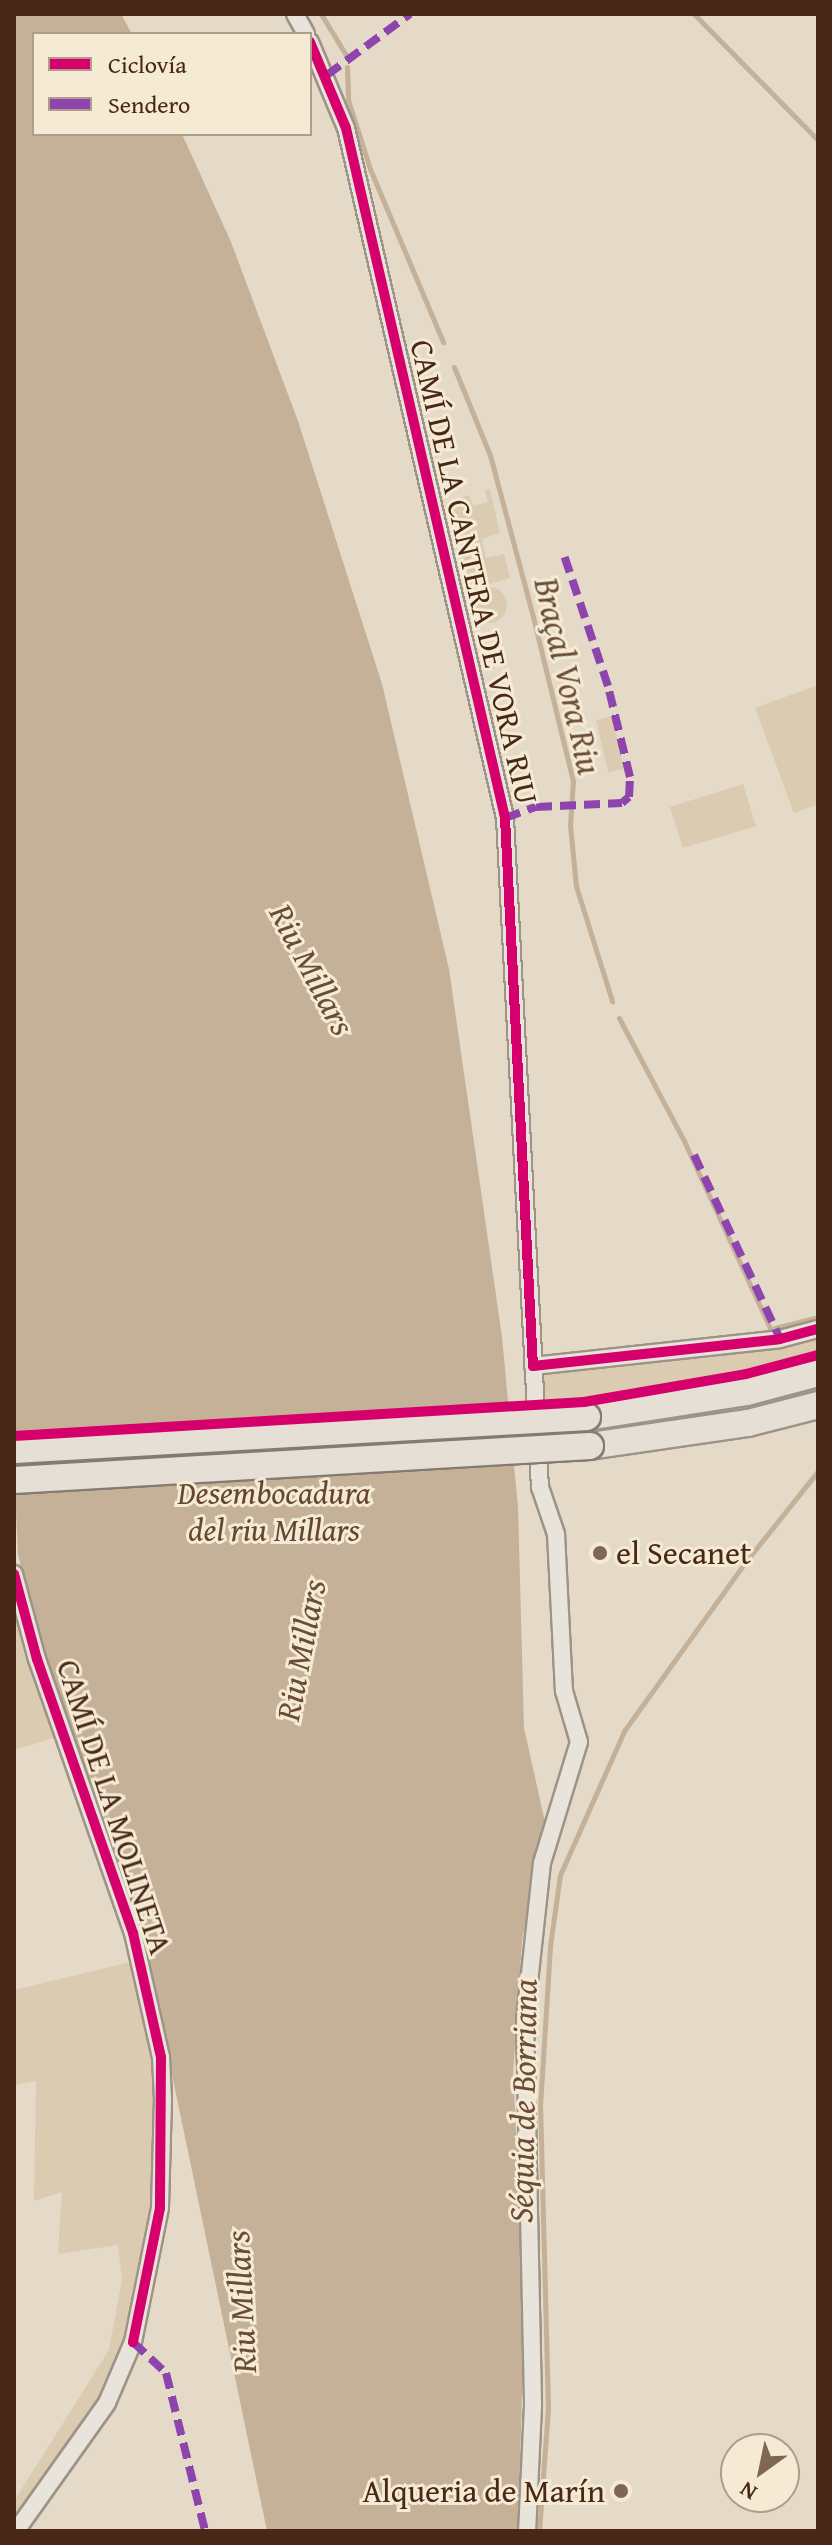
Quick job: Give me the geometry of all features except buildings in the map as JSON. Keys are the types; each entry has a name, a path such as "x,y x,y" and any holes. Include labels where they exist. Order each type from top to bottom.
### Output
{"main road":[{"path":"14,1450 587,1417 747,1392 818,1373"},
{"path":"14,1480 590,1446 733,1425 818,1405"}],"street":[{"path":"295,14 305,32"},
{"name":"CAMÍ DE LA CANTERA DE VORA RIU","path":"312,47 346,128 505,818 540,1487 556,1534 564,1691 579,1742 542,1863 525,2020 533,2406 527,2531"},
{"path":"533,1366 745,1344 818,1329"},
{"name":"CAMÍ DE LA MOLINETA","path":"14,1574 32,1644 133,1933 161,2057 163,2145 157,2230 133,2342 107,2403 16,2531"}],"shaded area":[{"path":"490,489 500,533 482,539 486,558 504,554 510,578 468,590 451,501 469,495 473,506 488,502 485,490"},
{"path":"489,587 502,592 507,605 502,618 489,623 476,618 471,605 476,592"},
{"path":"818,685 818,804 794,813 755,708"},
{"path":"612,716 624,769 608,772 596,720"},
{"path":"743,784 756,826 683,848 670,807"},
{"path":"818,1332 818,1350 736,1374 615,1396 538,1403 536,1369"},
{"path":"14,1587 60,1736 14,1750"},
{"path":"135,1961 157,2056 156,2206 137,2313 102,2401 14,2525 14,2501 109,2350 122,2279 118,2245 58,2254 62,2192 34,2201 36,2081 14,2085 14,1990"}],"water":[{"name":"Riu Millars","path":"14,14 121,14 131,32 32,32 32,136 183,136 231,242 298,421 382,684 449,969 502,1337 518,1508 524,1728 545,1822 522,1941 513,2074 525,2293 518,2531 267,2531 154,1988 108,1829 35,1626 18,1554 14,1473"}],"waterway":[{"name":"Braçal Vora Riu","path":"321,14 346,55"},
{"path":"694,14 818,140"},
{"name":"Braçal Vora Riu","path":"347,67 348,100 370,169 443,342"},
{"name":"Braçal Vora Riu","path":"454,367 490,455 533,617 573,781 570,825 576,886 612,1001"},
{"name":"Braçal Vora Riu","path":"619,1018 684,1141 771,1330"},
{"path":"775,1328 818,1317"},
{"name":"Séquia de Borriana","path":"539,2531 548,2408 540,2106 550,1946 560,1875 624,1731 747,1560 818,1471"}],"marked path":[{"path":"327,75 410,14"},
{"path":"505,818 536,807 622,803 629,797 630,777 608,686 563,552"},
{"path":"694,1155 780,1339"},
{"path":"133,2342 166,2373 205,2531"}],"cycle path":[{"path":"312,47 346,128 505,818 533,1366 780,1339 818,1329"},
{"path":"14,1436 584,1402 746,1374 818,1355"},
{"path":"14,1574 37,1659 133,1933 161,2057 160,2208 133,2342"}],"place":[{"name":"el Secanet","path":"600,1553"},
{"name":"Alqueria de Marín","path":"621,2491"}],"park label":[{"name":"Desembocadura del riu Millars","path":"274,1512"}]}
